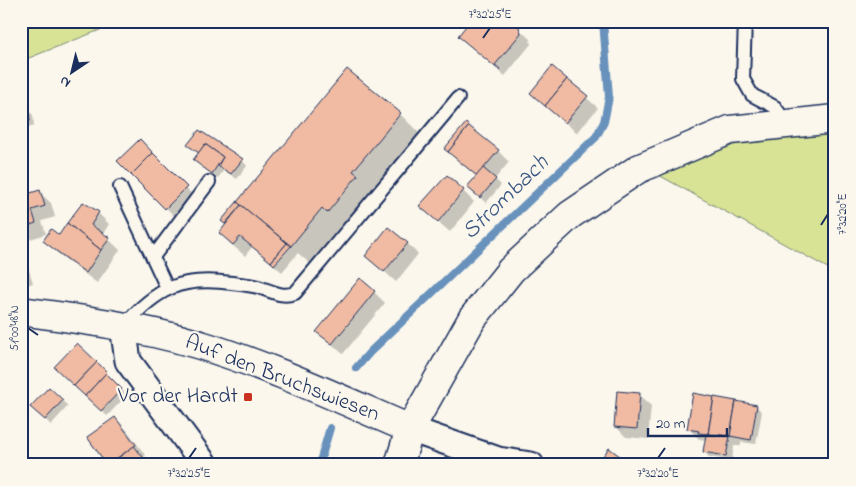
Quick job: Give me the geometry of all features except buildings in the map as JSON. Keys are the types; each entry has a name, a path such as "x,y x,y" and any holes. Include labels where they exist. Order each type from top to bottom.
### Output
{"main road":[{"path":"399,465 410,429 472,319 511,270 570,215 638,169 730,130 835,119"},
{"name":"Auf den Bruchswiesen","path":"21,310 123,326 196,344 240,358 410,429"}],"street":[{"path":"123,326 128,361 205,465"},
{"path":"410,429 498,460 531,465"}],"lane":[{"path":"745,21 743,79 752,95 775,107 786,123"},
{"path":"123,326 135,313 167,288 188,281 216,281 258,287 279,295 288,296 295,293 458,98"},
{"path":"153,257 209,182"},
{"path":"120,187 167,288"}],"green space":[{"path":"21,21 123,21 21,61"},
{"path":"835,125 835,272 655,173 737,138"}],"waterway":[{"name":"Strombach","path":"356,368 370,352 596,137 604,122 609,97 603,21"},
{"name":"Strombach","path":"319,465 330,428"}],"place":[{"name":"Vor der Hardt","path":"248,397"}]}
